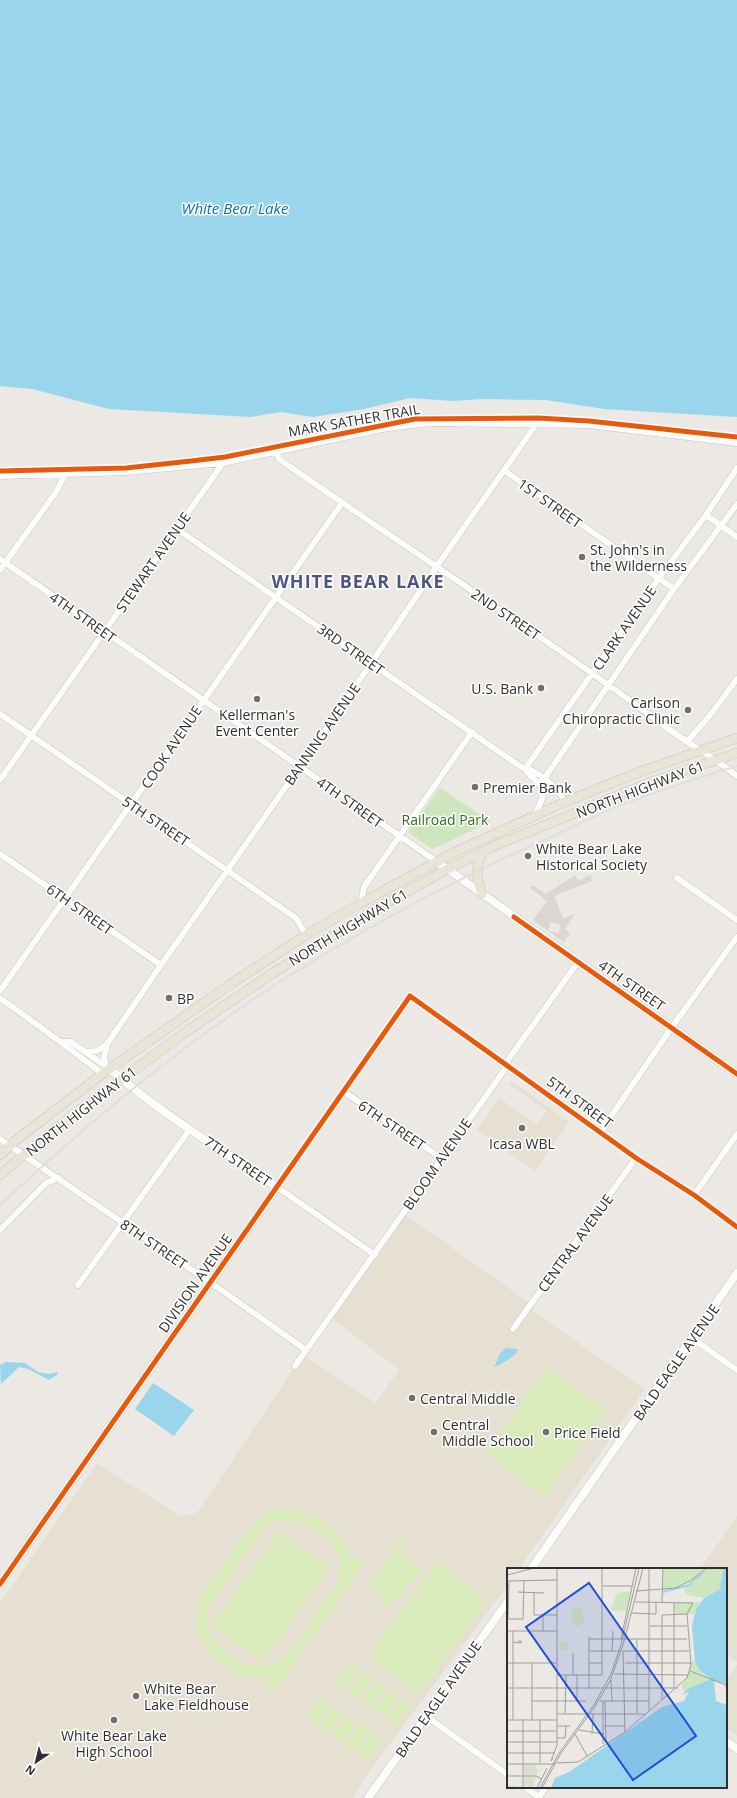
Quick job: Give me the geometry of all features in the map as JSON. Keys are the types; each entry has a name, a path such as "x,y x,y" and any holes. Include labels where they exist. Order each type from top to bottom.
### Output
{"main road":[{"name":"NORTH HIGHWAY 61","path":"0,1155 10,1145 106,1070 235,981 306,935 361,903 436,861 487,836 565,802 700,750 737,738"},
{"name":"NORTH HIGHWAY 61","path":"0,1175 71,1116 238,996 377,908 448,869 555,821 651,782 737,753"},
{"path":"555,821 561,813 565,802"},
{"path":"482,894 476,875 477,864 483,852"},
{"path":"301,955 307,946 308,941 306,935"}],"street":[{"path":"0,476 126,472 224,463 415,424 537,423 588,425 737,443"},
{"name":"BANNING AVENUE","path":"106,1070 104,1057 107,1044 160,965 372,664 437,566 505,471 537,423"},
{"name":"2ND STREET","path":"276,452 279,459 609,684 687,742 716,760 737,776"},
{"name":"STEWART AVENUE","path":"0,780 224,463"},
{"name":"CLARK AVENUE","path":"525,769 659,578 706,515 737,468"},
{"name":"1ST STREET","path":"505,471 674,589"},
{"path":"0,570 3,561 56,492 65,475"},
{"name":"COOK AVENUE","path":"0,991 342,503"},
{"name":"CLARK AVENUE","path":"541,781 674,589 737,504"},
{"path":"706,515 737,537"},
{"name":"3RD STREET","path":"176,529 525,769 531,770 541,781 561,793 565,802"},
{"name":"4TH STREET","path":"3,561 398,836 448,869 737,1074"},
{"path":"687,742 711,714 737,679"},
{"name":"5TH STREET","path":"0,714 296,918 306,935"},
{"path":"361,903 364,887 398,836 472,732"},
{"path":"534,816 543,797 541,781"},
{"name":"6TH STREET","path":"0,854 160,965"},
{"path":"677,878 737,920"},
{"path":"601,1131 672,1027 737,937"},
{"name":"BLOOM AVENUE","path":"295,1366 375,1255 507,1064 508,1060 578,962"},
{"name":"5TH STREET","path":"410,996 601,1131 636,1158 694,1195 737,1227"},
{"name":"DIVISION AVENUE","path":"0,1584 410,996"},
{"name":"7TH STREET","path":"0,998 62,1042 80,1058 122,1079 190,1129 375,1255"},
{"name":"7TH STREET","path":"62,1042 71,1042 86,1052 106,1070"},
{"path":"86,1052 97,1051 107,1044"},
{"name":"6TH STREET","path":"343,1091 441,1158"},
{"path":"78,1284 190,1129"},
{"path":"694,1195 737,1134"},
{"name":"8TH STREET","path":"0,1139 210,1282 306,1350"},
{"name":"CENTRAL AVENUE","path":"513,1328 636,1158"},
{"path":"0,1230 46,1183 58,1178"},
{"name":"BALD EAGLE AVENUE","path":"532,1568 693,1339 737,1273"},
{"path":"693,1339 737,1370"},
{"name":"BALD EAGLE AVENUE","path":"368,1798 507,1602"},
{"path":"426,1716 507,1774"},
{"path":"727,1742 737,1749"},
{"path":"526,1788 540,1797 545,1788"}],"shaded area":[{"path":"575,875 578,881 590,875 592,881 554,896 563,918 575,914 565,929 570,933 564,942 533,920 547,901 530,888 533,885 546,894","holes":["550,922 560,924 559,933 549,931"]},
{"name":"Icasa WBL","path":"511,1081 569,1122 535,1171 477,1130 499,1098 537,1125 547,1111 509,1084"},
{"path":"403,1213 531,1304 528,1308 645,1389 520,1568 507,1568 507,1586 364,1779 353,1798 0,1798 0,1603 97,1463 180,1516 197,1513 303,1355 376,1403 399,1370 330,1317"},
{"path":"737,1516 737,1662 727,1656 727,1568 701,1568"},
{"path":"737,1665 737,1736 727,1729 727,1679"}],"green space":[{"name":"Railroad Park","path":"440,788 491,822 432,849 408,832"},
{"name":"Price Field","path":"547,1367 606,1410 546,1496 485,1454"},
{"path":"285,1508 300,1510 329,1525 344,1541 349,1550 352,1561 356,1556 365,1563 275,1691 265,1685 270,1677 256,1677 243,1674 229,1668 217,1660 207,1650 200,1638 196,1624 196,1610 215,1576 247,1531 262,1515","holes":["285,1520 295,1522 316,1531 326,1538 333,1547 338,1556 340,1567 337,1582 282,1659 270,1664 256,1665 243,1662 230,1655 220,1646 212,1635 208,1622 208,1609 262,1530 272,1523"]},
{"path":"279,1531 330,1567 263,1662 212,1626"},
{"path":"402,1536 405,1537 403,1540 403,1557 423,1569 403,1590 403,1597 396,1597 383,1611 383,1615 380,1613 382,1610 384,1594 369,1586 402,1539"},
{"path":"435,1562 487,1599 420,1694 368,1657"},
{"path":"351,1663 360,1669 346,1690 336,1683"},
{"path":"363,1672 373,1678 358,1699 349,1692"},
{"path":"376,1680 386,1687 371,1708 361,1701"},
{"path":"389,1690 398,1696 384,1717 374,1710"},
{"path":"321,1697 331,1704 316,1725 307,1718"},
{"path":"401,1698 411,1705 396,1726 387,1719"},
{"path":"334,1706 343,1713 329,1734 319,1727"},
{"path":"347,1715 356,1722 342,1743 332,1736"},
{"path":"359,1724 369,1731 354,1752 345,1745"},
{"path":"372,1733 381,1740 367,1760 357,1754"}],"water":[{"name":"White Bear Lake","path":"0,0 737,0 737,417 604,409 546,400 482,399 453,401 410,398 364,409 313,417 280,412 251,417 109,409 32,389 0,386"},
{"path":"506,1348 518,1349 511,1358 494,1367 500,1354"},
{"path":"6,1362 25,1363 38,1372 48,1374 58,1372 57,1375 49,1380 28,1369 19,1367 1,1384 0,1365"},
{"path":"153,1383 194,1410 174,1436 135,1409"}],"railway":[{"path":"0,1205 102,1114 210,1029 319,957 421,900 526,848 625,803 737,766"}],"cycle path":[{"name":"MARK SATHER TRAIL","path":"0,471 126,468 225,457 415,419 538,418 589,421 737,437"},
{"path":"514,917 737,1074"},
{"path":"0,1584 410,996 636,1158 694,1195 737,1227"}],"place":[{"name":"St. John's in the Wilderness","path":"582,557"},
{"name":"U.S. Bank","path":"541,688"},
{"name":"Kellerman's Event Center","path":"257,699"},
{"name":"Carlson Chiropractic Clinic","path":"688,710"},
{"name":"Premier Bank","path":"475,787"},
{"name":"White Bear Lake Historical Society","path":"528,856"},
{"name":"BP","path":"169,998"},
{"name":"Icasa WBL","path":"522,1128"},
{"name":"Central Middle","path":"412,1398"},
{"name":"Central Middle School","path":"434,1432"},
{"name":"Price Field","path":"546,1432"},
{"name":"White Bear Lake Fieldhouse","path":"136,1696"},
{"name":"White Bear Lake High School","path":"114,1720"}],"district":[{"name":"WHITE BEAR LAKE","path":"358,581"}]}
